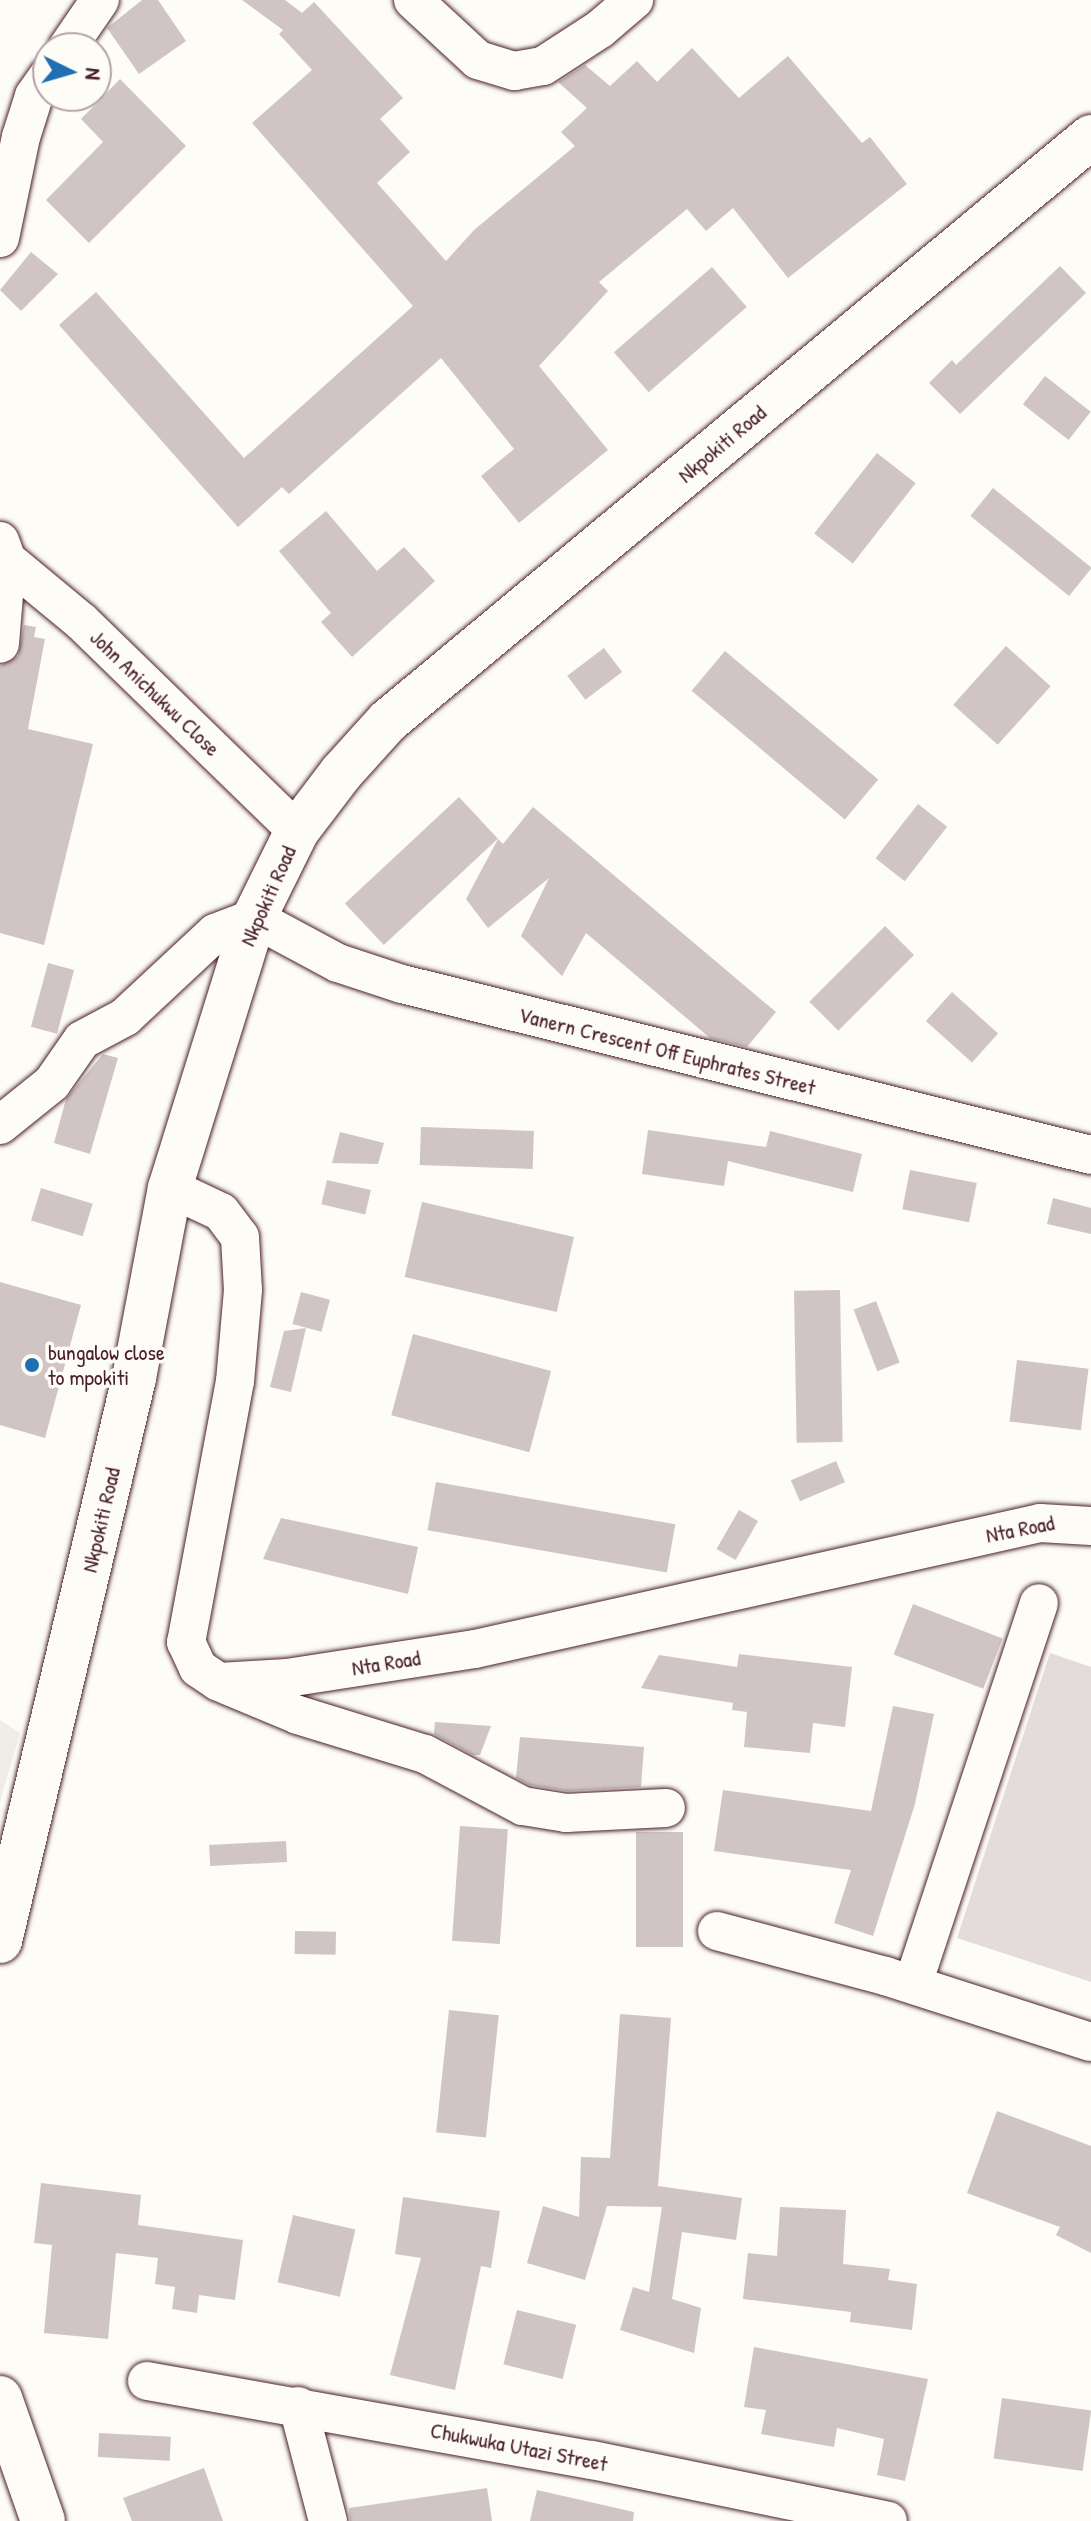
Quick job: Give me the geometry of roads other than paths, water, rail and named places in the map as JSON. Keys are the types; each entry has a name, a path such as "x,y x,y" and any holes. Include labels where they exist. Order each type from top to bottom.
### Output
{"main road":[{"name":"Nkpokiti Road","path":"0,1941 130,1393 170,1188 254,918 297,831 388,721 1091,137"},
{"path":"2,2408 11,2461 43,2521"}],"street":[{"path":"78,32 100,0"},
{"path":"413,0 478,60 514,71 543,66 600,29 634,0"},
{"path":"0,238 21,137 32,102"},
{"path":"0,644 4,550"},
{"name":"John Anichukwu Close","path":"4,550 297,831"},
{"path":"0,1125 52,1083 82,1040 125,1017 215,933 254,918"},
{"name":"Vanern Crescent Off Euphrates Street","path":"254,918 338,963 402,984 1091,1155"},
{"path":"170,1188 221,1212 240,1237 243,1290 235,1381 186,1642 198,1668 219,1682 298,1715 425,1754 523,1806 566,1813 666,1808"},
{"name":"Nta Road","path":"219,1682 287,1678 475,1649 1040,1523 1091,1526"},
{"path":"913,1984 1039,1603"},
{"path":"717,1931 913,1984 1091,2042"},
{"name":"Chukwuka Utazi Street","path":"147,2381 298,2406 888,2521"},
{"path":"298,2406 328,2521"}],"place":[{"name":"bungalow close to mpokiti","path":"32,1365"}]}
